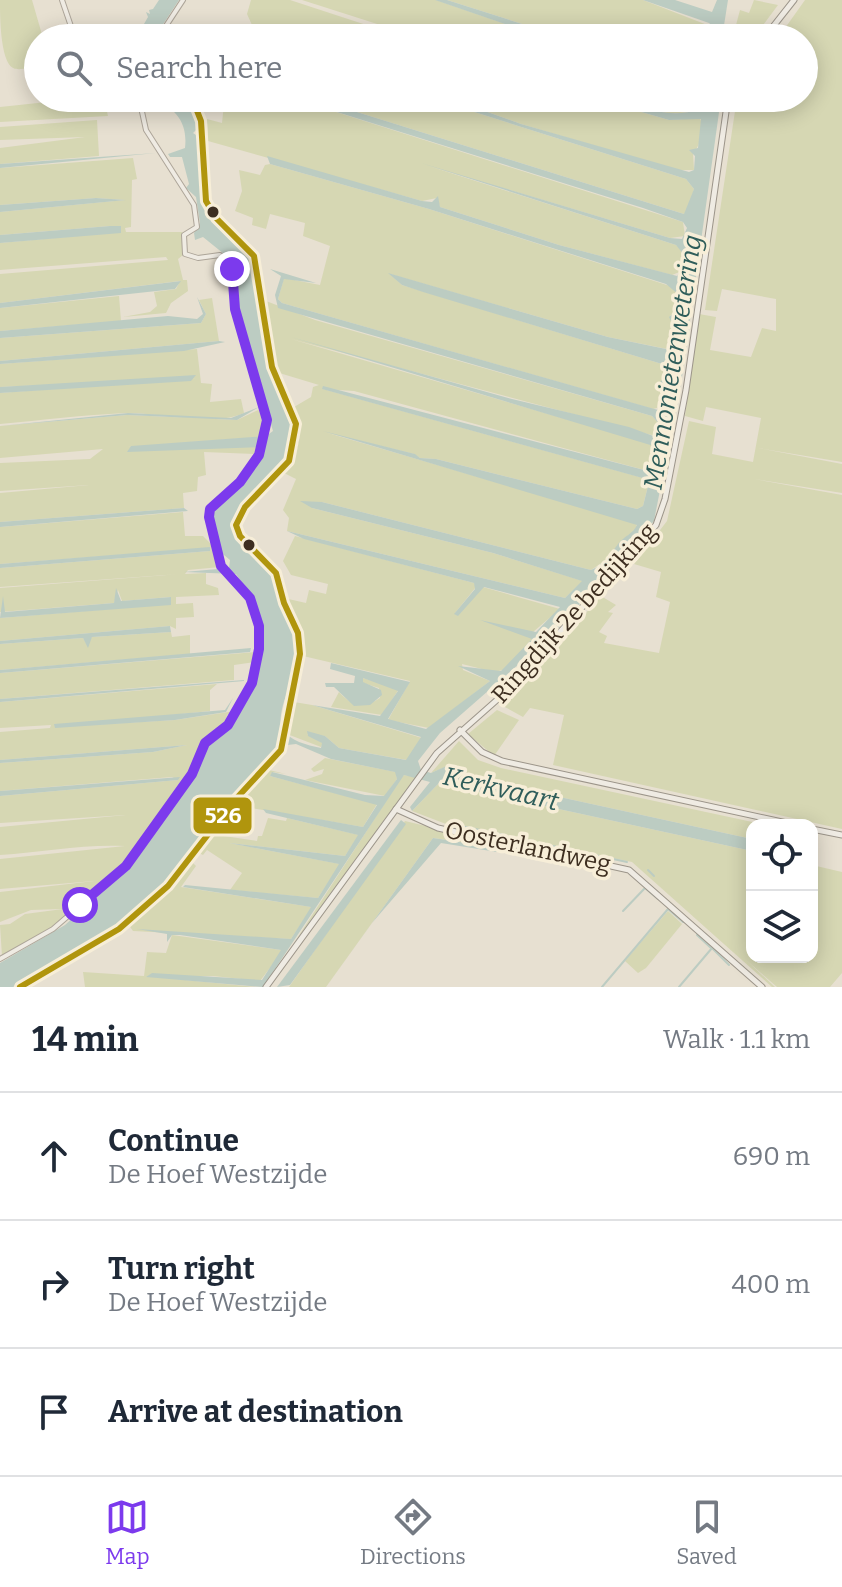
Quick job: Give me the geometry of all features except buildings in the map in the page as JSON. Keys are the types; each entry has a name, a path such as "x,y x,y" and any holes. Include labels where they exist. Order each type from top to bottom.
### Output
{"street":[{"path":"62,0 70,24"},
{"path":"167,24 183,0"},
{"path":"775,24 794,0"},
{"path":"0,959 58,926 126,866 192,774 205,743 228,725 248,690 259,649 259,626 250,598 221,566 209,527 210,509 240,482 261,448 267,413 235,309 232,264 220,255 198,258 185,254 184,235 197,227 194,205 146,130 142,112"},
{"path":"20,987 119,929 168,886 234,801 281,750 286,729 300,654 298,633 284,603 276,573 240,536 236,525 246,506 285,471 296,444 298,424 273,371 257,292 254,256 220,225 206,202 197,112"},
{"name":"Ringdijk 2e bedijking","path":"266,987 427,765 460,730 507,691 570,617 648,537 660,517 686,390 726,112"},
{"path":"460,730 482,752 502,761 768,819"},
{"name":"Oosterlandweg","path":"396,809 438,828 629,870 762,987"},
{"path":"818,830 842,835"}],"green space":[{"path":"0,0 32,0 39,24 24,24 24,69 15,69 9,64 2,37"},
{"path":"251,0 290,0 363,24 252,24 247,14"},
{"path":"302,0 436,0 505,24 377,24"},
{"path":"447,0 643,0 705,24 522,24"},
{"path":"754,0 778,5 764,24 736,24 740,10 749,13"},
{"path":"805,0 842,0 842,462 758,448 842,464 842,493 754,479 842,495 842,829 818,824 818,819 797,819 553,765 564,715 530,708 523,717 503,706 601,596 616,605 608,612 613,613 599,632 607,636 604,643 659,653 670,602 656,597 661,572 634,564 667,521 689,421 716,427 712,454 753,462 761,418 706,407 703,421 685,416 699,314 716,317 710,350 751,357 762,328 776,331 776,299 722,289 717,311 705,310 735,112 818,112 818,24 788,24"},
{"path":"24,104 24,112 107,112 108,116 0,122 0,107"},
{"path":"223,112 336,112 683,222 685,236 670,238 429,166 676,245 683,251 682,271 672,275 559,245 440,207 437,198 422,201 208,141 207,119 222,123"},
{"path":"357,112 474,112 686,179 694,189 688,212 684,214"},
{"path":"487,112 641,112 669,120 700,118 702,131 693,153 694,170 676,170"},
{"path":"97,120 99,156 0,164 0,148 85,137 0,140 0,127"},
{"path":"133,158 137,179 132,180 131,227 125,228 126,232 182,232 183,255 178,259 188,291 171,303 166,313 123,317 150,312 157,306 154,292 176,289 180,281 0,303 0,274 168,260 166,257 0,270 0,243 121,232 110,226 0,235 0,212 125,200 96,198 0,205 0,168"},
{"path":"265,165 429,209 673,287 679,295 676,312 670,316 675,329 673,346 667,349 608,337 390,274 402,285 662,364 670,373 665,381 664,406 653,409 282,303 278,299 284,278 320,285 330,246 303,236 305,223 270,214 266,229 252,225 253,218 235,211 242,191 239,170 260,175"},
{"path":"119,296 121,321 0,331 0,308"},
{"path":"212,298 219,341 0,361 0,338 201,323 206,314 199,300"},
{"path":"261,299 315,320 652,416 661,426 659,437 291,339 655,445 657,451 648,471 354,391 323,389 647,479 649,482 643,506 637,509 328,433 636,523 637,527 612,556 591,570 322,502 312,508 493,553 583,581 565,598 287,531 289,518 283,510 296,479 284,473 300,437 294,407 311,397 313,387 319,385 276,372"},
{"path":"197,349 201,383 212,384 210,402 241,399 244,413 201,419 125,413 0,424 0,393 196,378 0,387 0,364"},
{"path":"258,410 263,412 265,422 260,437 128,447 259,447 255,454 204,452 206,475 198,477 197,491 183,493 184,508 0,522 0,493 89,485 0,491 0,463 90,459 103,449 0,458 0,426 127,415 237,420"},
{"path":"183,512 185,536 203,536 213,546 220,567 188,570 185,574 206,573 206,584 218,588 219,595 176,597 176,604 193,603 194,617 176,618 176,629 170,626 0,641 0,618 171,604 170,597 122,601 118,590 114,603 0,612 0,588 180,574 0,587 0,568 210,551 210,548 0,564 0,527"},
{"path":"295,536 474,583 476,587 455,613 458,615 483,587 560,609 533,632 532,639 507,669 494,672 462,664 463,670 490,681 429,728 388,720 410,681 303,656 300,632 284,598 306,603 309,590 326,594 328,584 291,575 283,561"},
{"path":"171,632 172,637 190,635 190,654 0,670 0,644 83,638 87,645 92,637"},
{"path":"256,652 255,662 234,665 234,680 0,699 0,673"},
{"path":"363,678 399,689 382,715 331,707 339,692 358,704 368,704 380,698 379,688 363,683"},
{"path":"217,684 210,690 210,711 55,727 175,720 235,711 227,715 225,725 204,742 200,757 179,792 128,863 64,921 2,956 0,925 10,924 25,914 63,909 31,910 0,922 0,892 94,881 0,889 0,859 125,846 0,855 0,827 126,815 0,823 0,796 178,780 172,777 0,791 0,763 153,752 187,745 0,760 0,732 50,728 51,725 0,728 0,702"},
{"path":"294,702 422,738 407,760 339,748 325,736 307,734 323,743 321,747 287,734"},
{"path":"497,710 519,720 494,756 468,734"},
{"path":"459,741 478,760 501,768 746,821 746,838 450,773 450,765 431,773"},
{"path":"325,758 396,772 397,779 385,796 305,780 322,774 324,769 314,772 311,769"},
{"path":"269,770 286,774 273,772 270,776 377,804 363,827 240,806 217,835 257,841 268,818 286,821 287,818 359,835 345,856 229,843 340,864 318,898 230,890 242,873 207,850 203,855 199,853 239,798"},
{"path":"404,775 416,777 294,943 401,778"},
{"path":"439,783 746,850 745,959 775,987 772,987 632,862 446,824 412,811"},
{"path":"405,821 538,853 433,838 326,987 289,987"},
{"path":"192,862 196,866 181,887 312,907 291,939 133,931 128,924 174,885"},
{"path":"818,866 842,872 842,973 830,987 777,987 750,963 818,963"},
{"path":"668,911 682,924 646,968 638,973 625,961"},
{"path":"172,935 282,952 260,981 213,976 145,976 257,987 85,987 83,972 144,976 147,952 166,953"}],"water":[{"path":"159,0 179,0 163,24 144,24 148,17 146,12 150,14 149,10"},
{"path":"435,0 447,0 522,24 505,24"},
{"path":"643,0 675,0 712,12 717,0 728,0 724,24 709,23"},
{"path":"174,112 194,112 198,128 193,133 199,137 200,185 206,208 219,227 251,258 269,369 292,415 294,437 287,460 273,481 241,508 233,521 241,542 271,574 293,632 296,660 283,705 281,729 294,739 321,748 322,743 308,736 307,731 325,736 339,748 406,760 421,737 312,705 380,716 398,691 363,678 363,682 381,690 382,695 370,705 354,706 334,687 326,687 325,683 354,683 355,676 330,669 331,663 410,682 388,719 426,729 490,681 458,666 501,671 532,639 480,620 536,632 560,607 484,587 458,616 454,614 475,589 474,583 304,539 287,531 565,598 582,581 493,553 312,508 300,501 322,502 591,570 604,562 637,525 323,431 415,454 420,458 436,459 637,509 643,506 649,482 322,389 323,386 648,471 657,447 291,337 512,399 629,427 656,437 661,426 652,416 278,308 275,295 281,276 270,269 316,283 284,279 278,299 282,303 658,410 664,406 667,390 659,383 670,373 662,364 423,292 402,285 388,273 608,337 666,349 674,341 675,329 669,317 676,311 679,295 666,284 429,209 270,164 267,156 422,201 432,202 438,196 440,207 559,245 677,276 682,272 684,255 676,245 421,163 670,238 682,239 687,228 683,222 337,112 357,112 684,214 694,189 686,179 474,112 487,112 689,172 694,170 695,156 689,150 698,148 701,119 669,120 641,112 719,112 682,377 654,521 551,636 440,733 418,761 421,770 431,773 451,764 450,773 746,838 746,850 439,783 412,811 410,807 430,782 404,775 263,987 146,977 152,973 262,980 281,950 180,935 172,935 167,942 167,934 137,929 291,939 311,907 183,887 318,898 339,864 229,843 345,856 358,835 266,813 263,809 363,827 377,805 270,776 272,772 365,795 384,796 397,779 395,772 331,759 296,744 279,746 225,806 180,868 161,888 114,928 13,987 0,987 0,963 65,925 135,861 184,792 209,745 238,716 259,672 261,628 253,599 236,574 184,572 229,568 230,560 218,550 212,513 249,476 263,447 127,452 131,446 266,436 273,431 237,309 234,262 203,237 195,240 194,233 200,223 196,197 186,188 189,184 182,157 170,157 168,154 185,148 182,123"},
{"path":"156,153 0,168 0,164"},
{"path":"96,198 126,200 0,212 0,205"},
{"path":"121,226 121,233 0,243 0,235"},
{"path":"181,281 175,289 0,308 0,303"},
{"path":"197,297 206,314 201,323 0,338 0,331 168,316 197,319 203,314"},
{"path":"225,342 184,351 0,364 0,361"},
{"path":"196,375 191,381 0,393 0,387"},
{"path":"259,407 237,420 127,415 0,426 128,413 231,418"},
{"path":"184,508 188,511 0,527 0,522"},
{"path":"210,547 210,551 0,568 0,564"},
{"path":"116,588 121,601 171,597 171,605 0,618 3,596 5,612 114,603"},
{"path":"170,626 171,632 92,637 88,648 83,638 0,644 0,641"},
{"path":"251,648 250,652 0,673 0,670"},
{"path":"244,681 0,702 0,699"},
{"path":"233,698 226,712 175,720 55,728 54,724 225,710"},
{"path":"187,745 153,752 0,763 0,760"},
{"path":"180,777 178,780 0,796 0,791"},
{"path":"401,820 406,824 290,985 277,987"},
{"path":"433,838 501,848 497,852 441,843 372,923 326,987"}],"waterway":[{"path":"456,825 504,835"},
{"path":"511,837 627,862"},
{"path":"648,870 654,876"},
{"path":"623,911 645,888 658,899"},
{"path":"602,987 668,909 683,922"},
{"path":"697,935 711,948"},
{"path":"679,987 712,948 729,965"}],"transit line":[{"name":"526","path":"20,987 119,929 168,886 234,801 281,750 300,654 298,633 284,603 276,573 240,536 236,525 245,507 289,461 296,424 272,367 254,256 216,218 206,201 201,121 197,112"}],"route":[{"path":"80,905 126,866 192,774 205,743 228,725 252,683 255,671 259,626 253,603 221,566 209,527 210,509 240,482 259,455 261,435 267,420 235,309 232,269"}],"water label":[{"name":"Mennonietenwetering","path":"673,362"},
{"name":"Kerkvaart","path":"501,789"}]}
